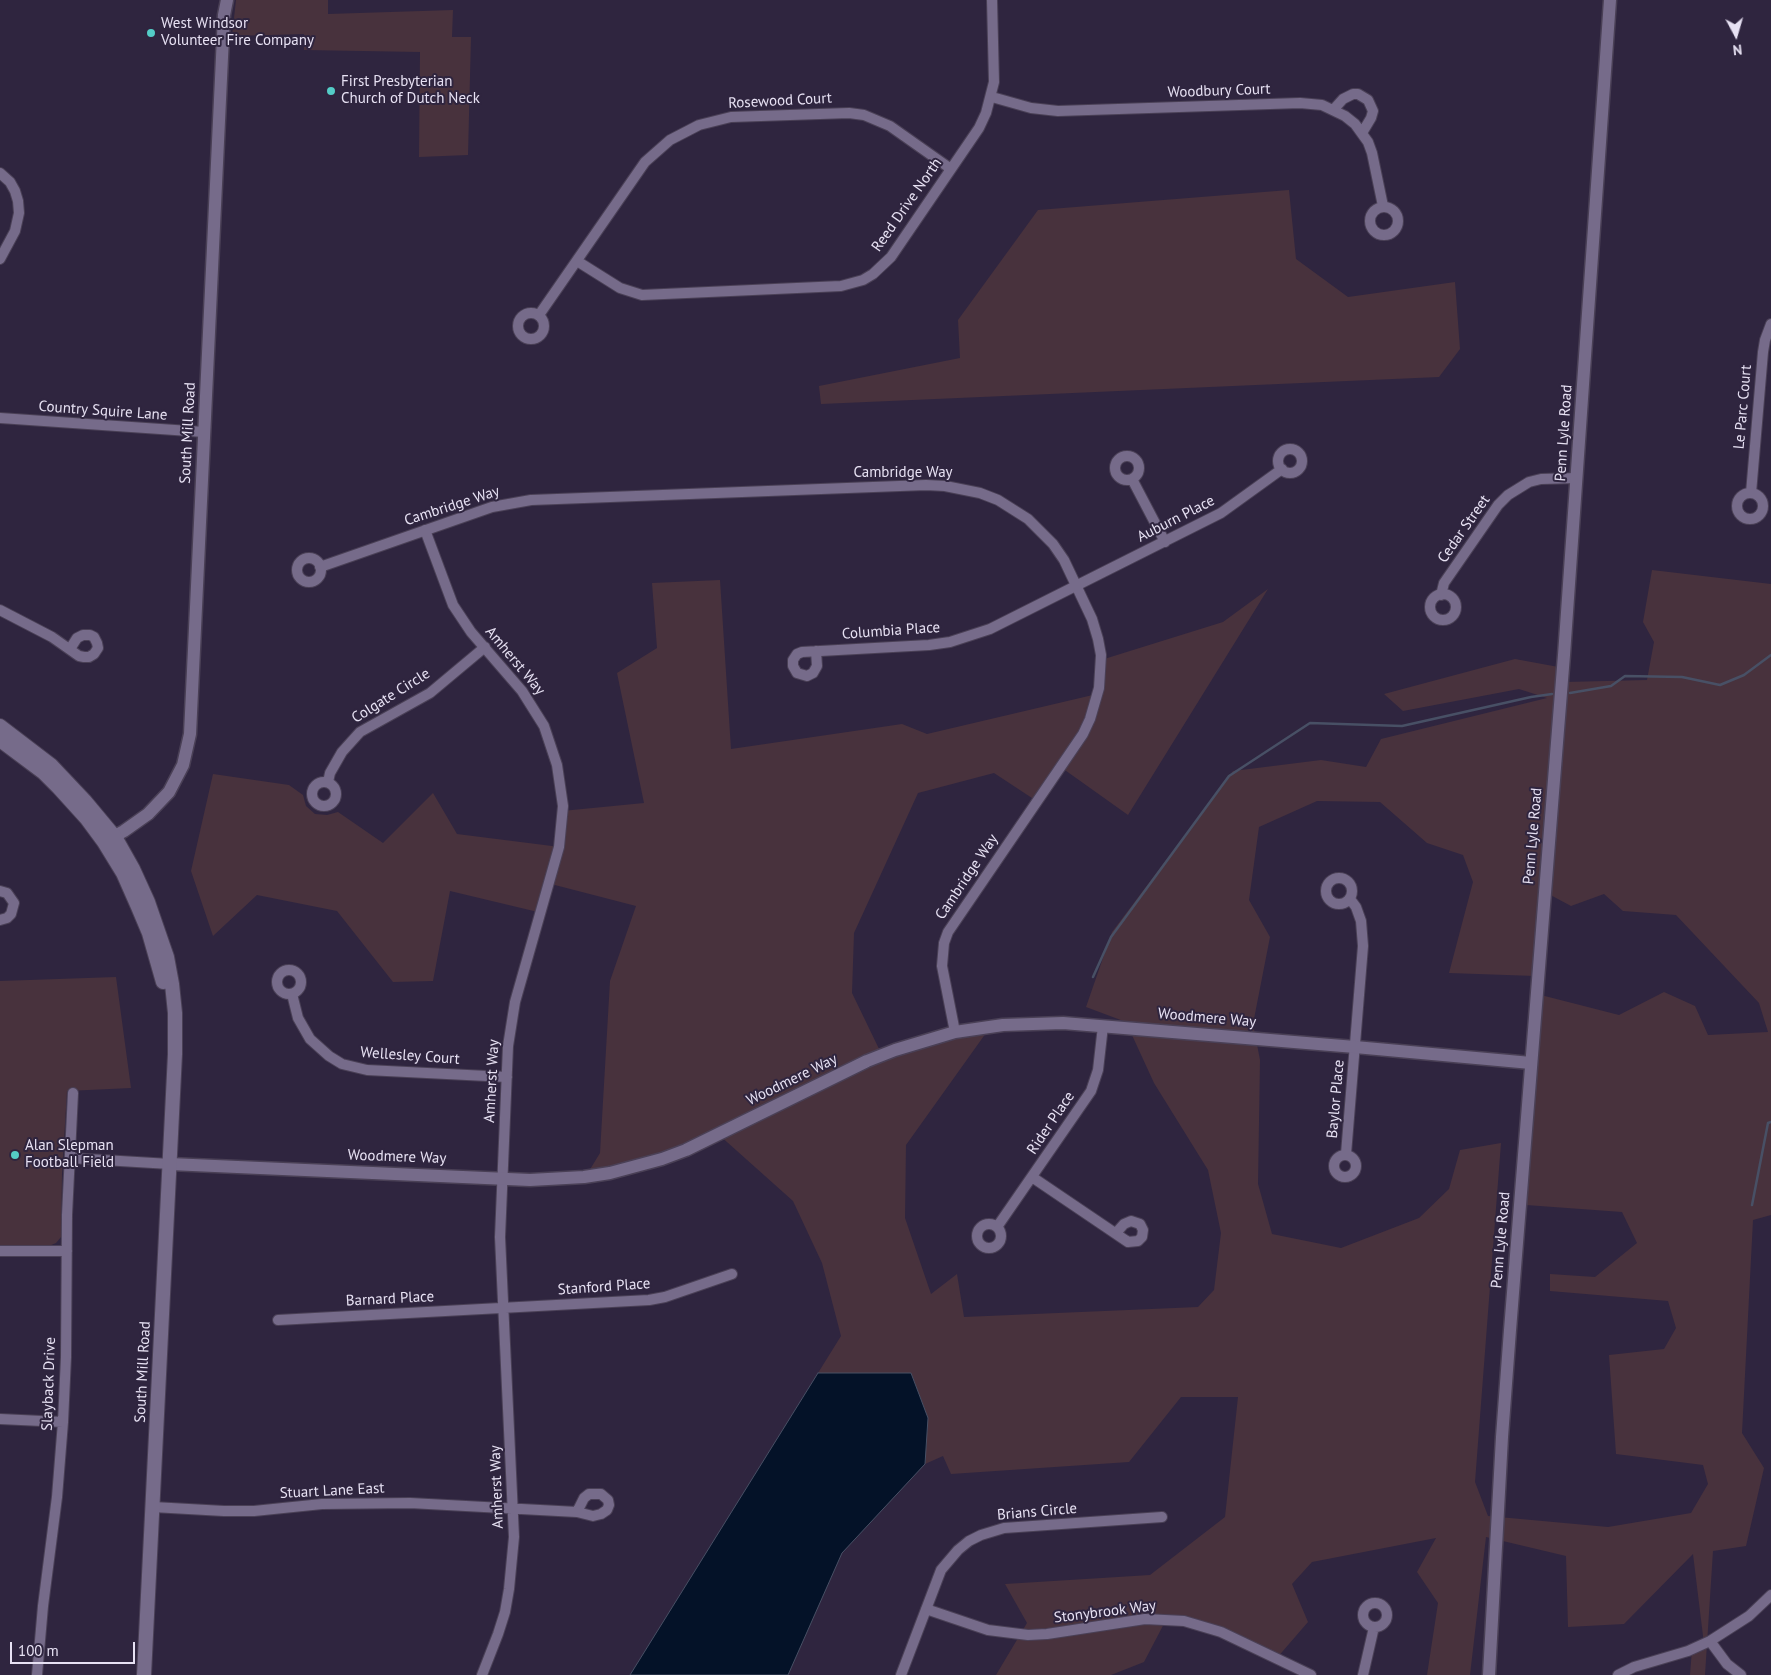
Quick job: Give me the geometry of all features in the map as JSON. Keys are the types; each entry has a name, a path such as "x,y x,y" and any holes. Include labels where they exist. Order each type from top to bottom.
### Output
{"main road":[{"path":"0,726 56,770 86,801 109,839"},
{"path":"0,740 44,773 87,820 109,839"},
{"name":"South Mill Road","path":"109,839 134,868 148,902 167,958 175,1013 170,1164 144,1675"}],"street":[{"path":"222,0 224,14"},
{"name":"South Mill Road","path":"109,839 137,823 158,805 177,778 188,750 226,0"},
{"name":"Reed Drive North","path":"577,261 620,288 642,295 851,284 868,277 883,266 979,128 992,97 995,66 992,0"},
{"name":"Penn Lyle Road","path":"1489,1675 1502,1438 1577,478 1610,0"},
{"path":"1334,109 1347,96 1353,94 1364,96 1373,111 1362,133"},
{"name":"Woodbury Court","path":"992,97 1031,108 1058,112 1300,103 1322,105 1334,109 1345,116 1362,133 1372,154 1383,206"},
{"name":"Rosewood Court","path":"539,316 645,162 670,140 684,131 715,120 732,117 834,112 864,115 890,126 951,169"},
{"path":"0,172 10,182 15,191 19,213 15,231 0,259"},
{"name":"Le Parc Court","path":"1751,493 1762,352 1764,340 1771,324"},
{"name":"Country Squire Lane","path":"0,418 204,432"},
{"name":"Auburn Place","path":"1077,586 1222,513 1282,469"},
{"name":"Cedar Street","path":"1441,594 1444,583 1498,505 1508,495 1529,482 1541,478 1577,478"},
{"path":"1132,479 1165,542"},
{"name":"Cambridge Way","path":"320,567 492,507 531,500 926,485 945,486 980,493 998,500 1028,519 1053,544 1064,560 1077,586 1092,619 1098,639 1101,672 1096,702 1083,734 948,932 944,943 942,966 955,1032"},
{"name":"Amherst Way","path":"425,530 453,605 462,620 522,691 544,726 557,765 562,806 562,826 557,856 512,1018 507,1077 500,1237 513,1508 513,1561 509,1589 498,1634 482,1675"},
{"name":"Columbia Place","path":"816,651 929,645 950,642 990,629 1077,586"},
{"path":"0,610 44,632 70,648"},
{"name":"Colgate Circle","path":"328,782 330,773 342,752 360,732 430,693 484,646"},
{"path":"0,891 7,893 14,903 11,914 7,918 0,920"},
{"name":"Baylor Place","path":"1346,1154 1363,946 1360,921 1356,907 1350,899"},
{"name":"Wellesley Court","path":"292,994 298,1018 310,1039 329,1056 342,1064 366,1070 507,1077"},
{"name":"Woodmere Way","path":"70,1158 530,1180 584,1177 662,1160 867,1061 923,1040 955,1032 1030,1023 1103,1026 1531,1063"},
{"name":"Rider Place","path":"997,1227 1091,1091 1098,1070 1103,1026"},
{"name":"Slayback Drive","path":"37,1675 43,1606 57,1497 63,1422 73,1093"},
{"path":"1032,1177 1116,1233"},
{"path":"0,1251 67,1251"},
{"name":"Stanford Place","path":"504,1308 649,1300 665,1297 732,1274"},
{"name":"Barnard Place","path":"278,1320 504,1308"},
{"path":"0,1419 63,1422"},
{"name":"Stuart Lane East","path":"153,1507 254,1511 322,1504 375,1502 577,1512"},
{"name":"Brians Circle","path":"901,1675 935,1582 948,1560 963,1546 981,1535 1004,1528 1162,1517"},
{"path":"1618,1675 1634,1667 1688,1651 1710,1641 1750,1616 1771,1596"},
{"name":"Stonybrook Way","path":"926,1609 988,1630 1028,1634 1047,1634 1145,1619 1184,1621 1221,1632 1311,1675"},
{"path":"1363,1675 1374,1627"},
{"path":"1710,1641 1727,1664 1741,1675"}],"shaded area":[{"path":"236,0 328,0 328,14 453,10 452,37 471,37 468,155 419,157 420,52 304,50 304,34 232,36"},
{"path":"1289,190 1296,259 1348,297 1455,282 1460,349 1439,377 821,404 819,386 960,358 958,320 1038,210"},
{"path":"1652,570 1771,584 1771,1215 1753,1220 1742,1433 1764,1468 1746,1546 1713,1551 1705,1675 1690,1675 1692,1649 1704,1644 1693,1554 1624,1624 1568,1627 1566,1556 1486,1537 1470,1675 1427,1675 1438,1603 1417,1572 1436,1538 1312,1562 1292,1584 1308,1622 1276,1659 1218,1631 1167,1618 1144,1662 1111,1675 996,1675 1027,1623 1005,1584 1150,1575 1225,1517 1238,1397 1181,1397 1129,1462 951,1474 943,1456 925,1464 928,1418 911,1373 818,1373 841,1336 822,1263 793,1201 718,1134 586,1176 600,1153 610,981 636,906 551,884 542,913 450,891 433,981 393,982 337,911 257,895 213,936 191,871 213,774 289,785 303,795 306,806 315,814 327,815 338,812 383,843 433,793 457,834 560,847 562,811 644,803 617,673 657,648 652,583 720,580 731,749 902,724 927,734 1097,694 1101,660 1223,622 1268,589 1128,815 1062,768 1035,800 994,773 918,793 854,933 852,993 881,1053 991,1026 906,1145 905,1218 931,1294 957,1274 964,1317 1198,1307 1214,1290 1221,1233 1208,1170 1154,1083 1126,1022 1086,1007 1112,932 1233,771 1321,760 1366,767 1381,739 1547,698 1519,689 1403,711 1384,694 1515,659 1564,668 1565,682 1647,680 1654,642 1643,622","holes":["1317,801 1380,802 1427,843 1463,855 1473,882 1449,973 1535,976 1543,891 1571,906 1604,894 1623,911 1676,915 1759,1003 1768,1032 1708,1035 1695,1006 1664,992 1619,1015 1533,993 1526,1205 1622,1212 1637,1243 1595,1277 1550,1274 1550,1291 1668,1301 1676,1328 1664,1349 1609,1355 1616,1454 1703,1465 1708,1484 1691,1513 1608,1527 1488,1516 1475,1482 1501,1143 1460,1150 1449,1189 1419,1218 1341,1248 1272,1234 1258,1184 1260,1060 1253,1024 1270,937 1249,900 1259,827"]},
{"path":"116,977 131,1088 67,1091 62,1174 61,1237 56,1243 49,1246 0,1246 0,981"}],"water":[{"path":"818,1373 911,1373 928,1418 925,1464 842,1553 788,1675 630,1675"}],"waterway":[{"path":"1570,693 1611,686 1625,676 1682,677 1720,685 1744,675 1771,655"},
{"path":"1093,977 1111,937 1229,776 1310,723 1402,726 1552,694"},
{"path":"1752,1205 1768,1123 1771,1122"}],"place":[{"name":"West Windsor Volunteer Fire Company","path":"151,33"},
{"name":"First Presbyterian Church of Dutch Neck","path":"331,91"},
{"name":"Alan Slepman Football Field","path":"15,1155"}]}
